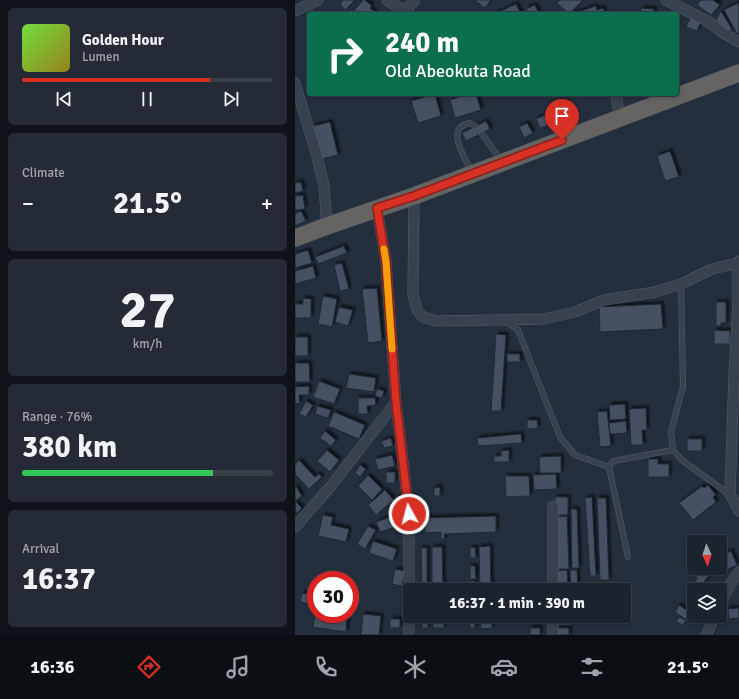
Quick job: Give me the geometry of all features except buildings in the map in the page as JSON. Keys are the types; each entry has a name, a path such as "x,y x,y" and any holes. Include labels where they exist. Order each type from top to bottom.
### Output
{"highway":[{"path":"679,96 739,73"},
{"path":"295,238 414,196 679,96"}],"street":[{"path":"295,11 318,0"},
{"path":"387,0 401,9 407,8 415,0"},
{"path":"666,0 707,21 739,42"},
{"path":"295,84 317,156 324,186 327,226"},
{"path":"616,96 621,118"},
{"path":"414,196 413,294 417,310 423,318 436,321 544,319 575,312 604,300 655,292 681,284 712,269 738,262 738,302 730,494 739,511"},
{"path":"377,208 386,262 396,402 409,514 409,635"},
{"path":"295,527 331,486 396,402"},
{"path":"553,506 553,583"},
{"path":"727,591 739,572"},
{"path":"553,623 553,635"},
{"path":"706,635 712,623"}],"lane":[{"path":"473,174 457,139 457,132 459,127 464,124 470,123 475,126"},
{"path":"482,134 503,162"},
{"path":"681,284 683,386 671,432 673,450 683,461 730,494"},
{"path":"505,320 518,330 560,437 575,456 609,467"},
{"path":"628,557 609,467 613,461 673,450"}],"slow traffic":[{"path":"384,249 392,349"}],"route":[{"path":"409,514 396,402 386,262 377,208 414,196 562,140"}]}
